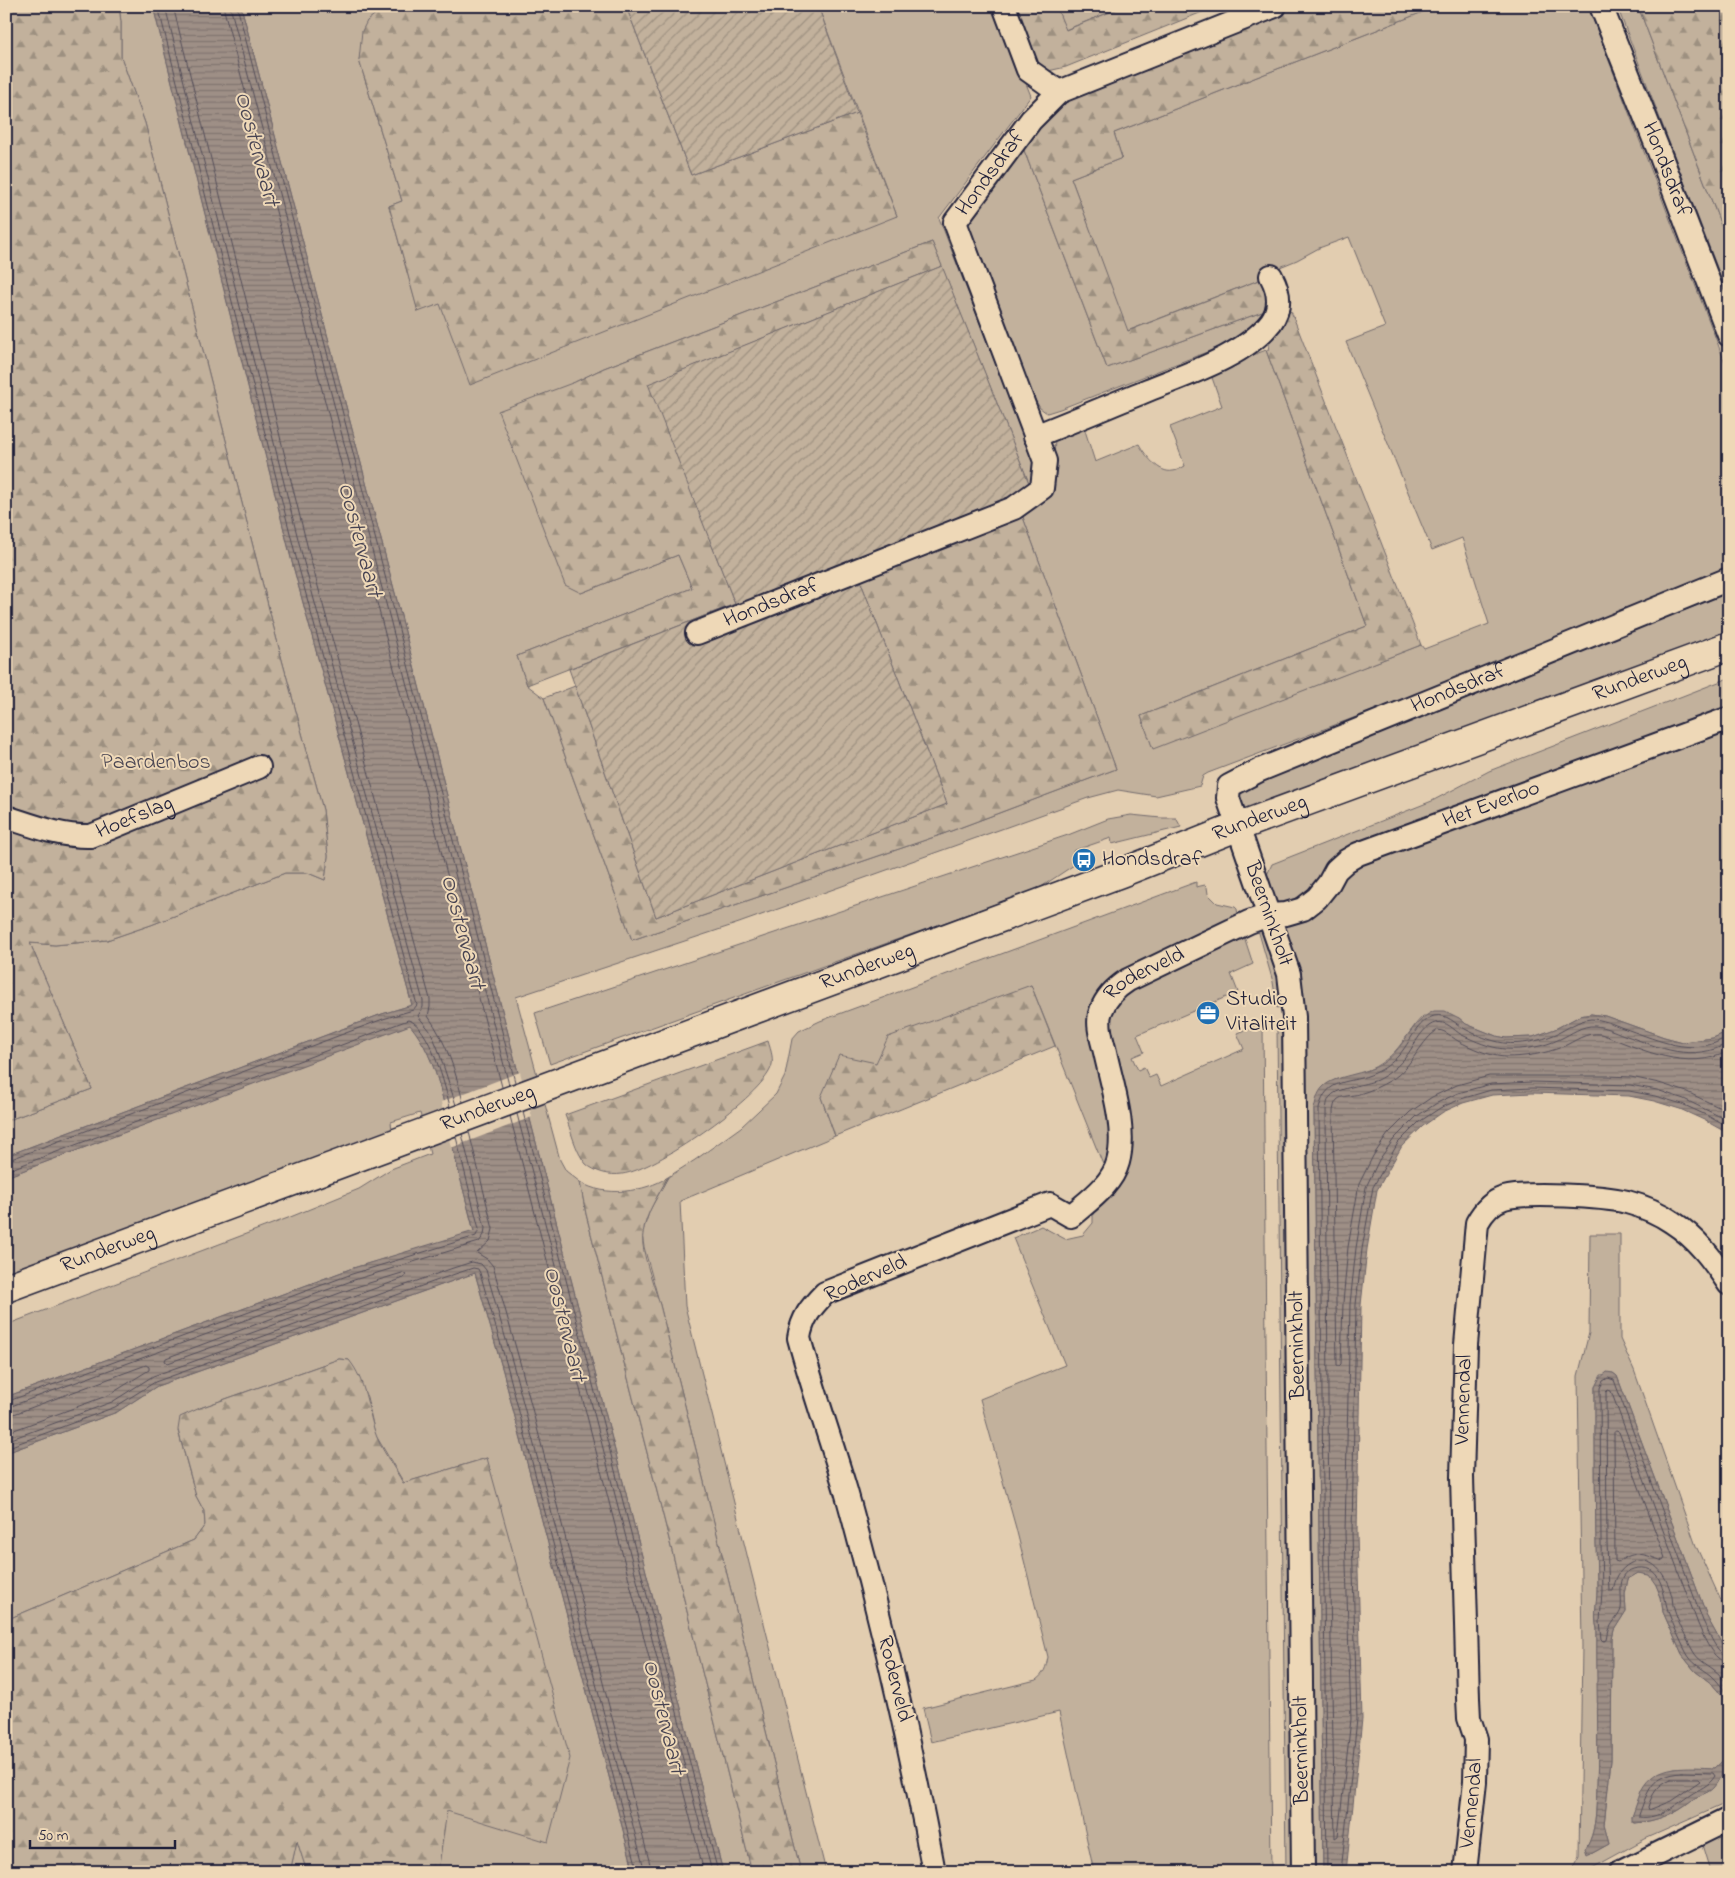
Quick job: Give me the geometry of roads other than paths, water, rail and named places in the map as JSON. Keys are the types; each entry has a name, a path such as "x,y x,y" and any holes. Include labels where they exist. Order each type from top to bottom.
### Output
{"street":[{"path":"1004,6 1028,70 1059,92"},
{"name":"Hondsdraf","path":"697,633 1014,508 1042,488 1045,462 955,222 1031,120 1059,92 1275,6"},
{"name":"Hondsdraf","path":"1601,6 1729,335"},
{"path":"1035,436 1220,360 1250,342 1270,323 1276,312 1279,300 1277,287 1271,276"},
{"name":"Hondsdraf","path":"1237,827 1228,798 1230,786 1253,774 1729,579"},
{"name":"Runderweg","path":"6,1288 1121,873 1237,827 1729,646"},
{"name":"Het Everloo","path":"1269,915 1286,914 1303,909 1317,898 1341,865 1358,854 1727,719 1729,724"},
{"name":"Hoefslag","path":"6,816 50,832 74,836 90,836 259,767"},
{"name":"Beerninkholt","path":"1237,827 1289,974 1294,1017 1303,1872"},
{"name":"Roderveld","path":"934,1872 904,1716 845,1490 802,1348 800,1338 801,1324 811,1307 825,1293 1050,1204 1071,1216 1092,1198 1107,1184 1118,1163 1121,1134 1100,1028 1100,1012 1105,1004 1115,989 1128,980 1249,922 1269,915"},
{"name":"Vennendal","path":"1465,1872 1475,1782 1476,1739 1469,1718 1462,1477 1466,1345 1477,1223 1482,1214 1492,1204 1504,1198 1553,1196 1627,1202 1652,1211 1672,1222 1697,1241 1710,1255 1729,1284"},
{"path":"1621,1872 1729,1819"}],"water":[{"name":"Oostervaart","path":"153,6 241,6 401,616 723,1872 634,1872 503,1371 475,1273 157,1386 117,1412 6,1453 6,1397 350,1269 474,1231 435,1071 420,1039 410,1025 6,1177 6,1156 382,1014 412,1005 292,562"},
{"path":"1434,1011 1445,1011 1466,1024 1506,1038 1533,1037 1555,1029 1580,1016 1591,1014 1605,1016 1683,1042 1713,1038 1729,1031 1729,1134 1680,1109 1629,1096 1532,1093 1492,1095 1463,1103 1443,1112 1423,1126 1402,1146 1377,1190 1367,1249 1361,1305 1357,1533 1362,1719 1346,1872 1323,1872 1314,1109 1318,1094 1323,1087 1335,1080 1368,1070 1383,1063 1397,1050 1419,1022"},
{"path":"1607,1372 1617,1376 1708,1619 1729,1657 1729,1704 1712,1684 1695,1671 1682,1655 1663,1612 1661,1597 1649,1575 1638,1573 1628,1579 1625,1594 1626,1611 1614,1630 1612,1639 1611,1760 1604,1825 1609,1844 1587,1856 1585,1850 1592,1835 1595,1819 1598,1767 1597,1629 1595,1618 1597,1589 1595,1387 1599,1379"},
{"path":"1729,1755 1729,1766 1711,1790 1665,1816 1651,1821 1632,1822 1641,1791 1655,1775 1673,1768 1715,1768"}],"place":[{"name":"Hondsdraf","path":"1084,860"},
{"name":"Studio Vitaliteit","path":"1208,1013"}],"park label":[{"name":"Paardenbos","path":"156,763"}]}
